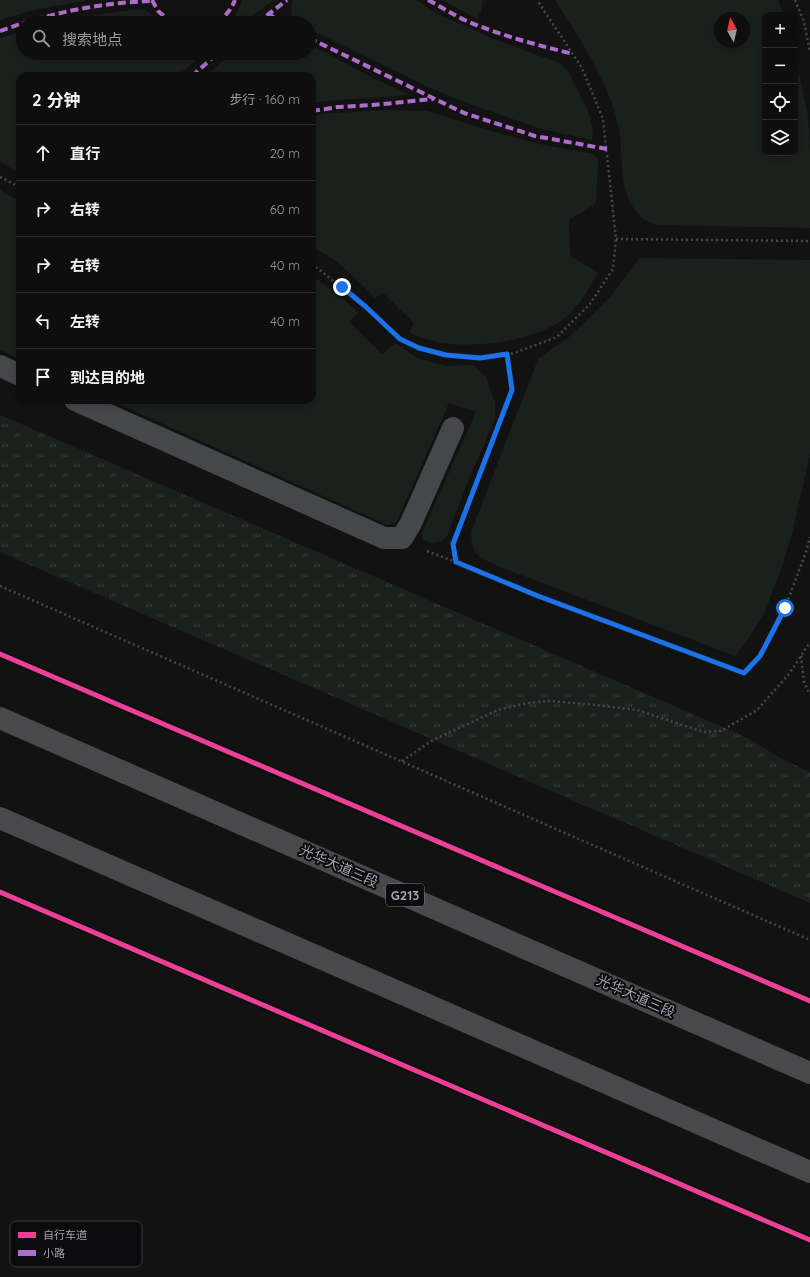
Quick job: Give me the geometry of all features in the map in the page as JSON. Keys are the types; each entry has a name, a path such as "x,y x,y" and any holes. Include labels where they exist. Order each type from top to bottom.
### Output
{"highway":[{"name":"光华大道三段","path":"0,718 810,1072"},
{"path":"0,818 810,1172"}],"street":[{"path":"0,366 16,373"},
{"path":"84,404 384,538 402,538 411,523 453,428"}],"path":[{"path":"316,267 366,307 400,339 419,348 446,355 480,358 514,353 557,337 590,304 614,269 616,239 604,119 582,68 537,0"},
{"path":"795,0 804,22 810,52"},
{"path":"0,177 16,185"},
{"path":"616,239 810,241"},
{"path":"507,354 512,390 453,544 456,562 538,596 744,673 760,656 785,608 810,537"},
{"path":"0,586 810,940"},
{"path":"402,761 433,740 498,710 527,703 549,701 637,710 704,732 722,732 757,710 789,674 810,642"},
{"path":"801,655 804,682 810,695"}],"green space":[{"path":"0,0 89,0 33,10 0,20"},
{"path":"242,0 274,0 252,16 235,16"},
{"path":"416,0 441,16 486,36 559,63 568,71 589,113 593,132 592,140 541,129 467,103 430,88 316,32 316,16 292,16 292,1"},
{"path":"442,0 483,0 481,11 477,19"},
{"path":"555,0 778,0 782,12 762,12 762,156 798,156 798,68 808,116 810,153 810,228 657,225 641,217 634,208 625,189 617,119 611,101 600,75"},
{"path":"131,10 146,10 153,16 87,16"},
{"path":"16,33 16,60 196,60 182,72 16,72 16,171 0,161 0,38"},
{"path":"316,48 369,76 410,95 325,101 316,103 316,72 210,72 223,60 316,60"},
{"path":"386,110 428,111 491,131 539,144 593,154 598,159 596,203 569,220 570,256 598,273 582,299 561,321 547,329 513,340 474,345 455,344 438,342 419,337 409,332 414,323 383,293 375,298 338,263 316,249 316,115"},
{"path":"0,189 16,199 16,357 0,350"},
{"path":"640,258 810,260 810,454 792,534 781,570 764,614 735,656 495,565 479,556 472,545 471,532 538,359 569,337 586,321 610,297"},
{"path":"316,278 359,312 349,322 382,354 396,343 417,358 446,366 473,365 486,377 495,403 495,419 468,481 447,536 442,541 433,543 423,540 422,533 476,412 449,403 396,523 387,525 119,404 316,404"},
{"path":"0,415 748,738 778,757 810,772 810,903 0,552"}],"marked path":[{"path":"152,0 158,11 164,16"},
{"path":"224,16 232,7 235,0"},
{"path":"266,16 287,0"},
{"path":"428,0 464,20 495,32 573,54"},
{"path":"48,16 120,3 153,1"},
{"path":"0,31 16,25"},
{"path":"316,41 464,113 535,136 607,149"},
{"path":"197,72 210,60"},
{"path":"316,110 338,107 433,99"}],"cycle path":[{"path":"0,654 810,1001"},
{"path":"0,892 810,1240"}],"route":[{"path":"342,287 400,339 419,348 446,355 480,358 507,354 512,390 453,544 456,562 538,596 744,673 760,656 785,608"}]}
